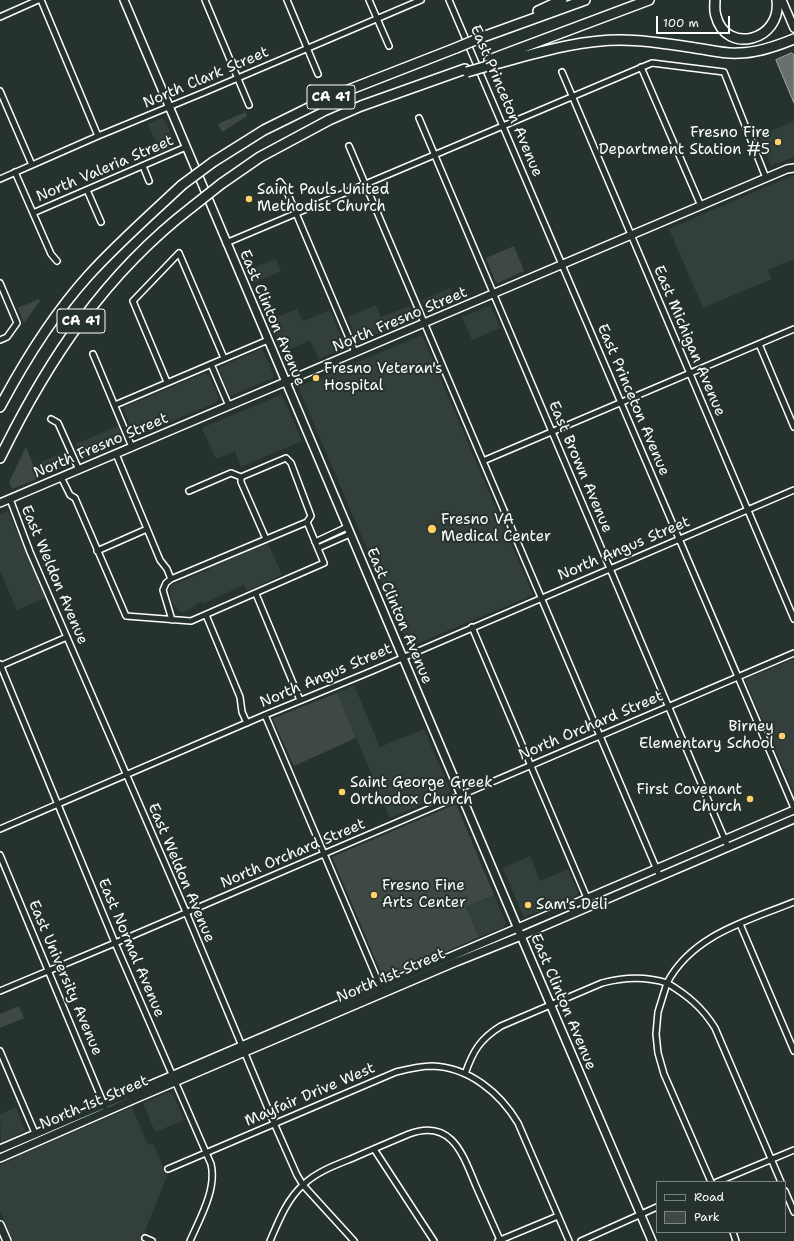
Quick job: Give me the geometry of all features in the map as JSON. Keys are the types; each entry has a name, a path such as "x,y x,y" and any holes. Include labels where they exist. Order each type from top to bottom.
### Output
{"highway":[{"path":"480,38 562,0"},
{"name":"CA 41","path":"0,407 38,342 71,296 88,276 122,240 182,185 213,162 264,130 333,96 480,38 585,0"},
{"path":"490,63 649,0"},
{"path":"715,0 715,14 719,24 725,32 731,36 751,38 761,35 768,30 776,16 778,6 777,0"},
{"path":"490,63 564,46 603,40 643,41 730,53 740,53 762,50 794,39"},
{"name":"CA 41","path":"0,458 38,385 86,313 100,295 125,268 192,207 221,184 260,157 329,120 361,106 490,63"}],"main road":[{"name":"East Clinton Avenue","path":"124,0 652,1241"},
{"path":"782,0 794,28"},
{"name":"North Fresno Street","path":"0,504 791,168 794,162"},
{"name":"North 1st Street","path":"0,1149 242,1044 518,928 794,809"},
{"name":"North 1st Street","path":"0,1158 245,1052 456,962 602,902 794,819"},
{"path":"588,898 602,902"},
{"path":"0,1225 7,1241"}],"street":[{"path":"0,17 38,0"},
{"path":"41,0 98,136"},
{"path":"205,0 249,104"},
{"path":"287,0 318,74"},
{"path":"369,0 389,46"},
{"name":"North Clark Street","path":"0,179 98,136 421,0"},
{"name":"East Princeton Avenue","path":"449,0 794,809"},
{"path":"226,242 652,62 724,72 766,178"},
{"path":"641,67 701,206"},
{"name":"East Michigan Avenue","path":"562,72 794,619"},
{"path":"0,91 32,165"},
{"name":"East Brown Avenue","path":"419,118 728,847"},
{"path":"349,146 660,877"},
{"name":"North Valeria Street","path":"33,213 186,147"},
{"path":"143,166 149,180"},
{"path":"15,172 50,254 57,261"},
{"path":"280,182 287,192 356,352"},
{"path":"87,190 101,222"},
{"path":"167,382 133,301 179,253 224,358"},
{"path":"0,283 17,323 7,337 0,340"},
{"path":"483,461 794,329"},
{"path":"115,405 268,340"},
{"path":"758,344 794,427"},
{"path":"93,354 132,447"},
{"path":"210,364 228,406"},
{"path":"51,419 58,423 79,470"},
{"path":"116,454 160,560 167,568 171,578"},
{"path":"172,620 163,590 166,583 171,578 307,522 312,516 291,463 286,458 241,477 231,473 189,491"},
{"path":"61,477 70,496 75,498 126,616 191,622 324,563 307,522"},
{"path":"241,477 266,539"},
{"name":"North Angus Street","path":"0,829 794,490"},
{"name":"East Weldon Avenue","path":"10,500 30,552 186,912 274,1123 303,1184 354,1241"},
{"path":"97,551 147,529"},
{"path":"315,542 349,530"},
{"path":"318,548 349,530"},
{"path":"256,594 300,700"},
{"path":"206,615 241,699 240,704 247,723"},
{"path":"472,627 588,898"},
{"path":"0,665 67,637"},
{"name":"North Orchard Street","path":"0,991 794,653"},
{"name":"East Normal Avenue","path":"0,665 115,943 213,1171 211,1190 190,1241"},
{"path":"265,715 383,994"},
{"name":"East University Avenue","path":"0,855 107,1111"},
{"path":"711,1181 664,1074 658,1053 656,1034 658,1012 667,983 673,972 680,963 700,944 716,934 794,902"},
{"path":"740,924 794,1051"},
{"path":"465,1074 476,1048 487,1036 501,1026 602,983 613,980 639,978 667,983 695,1002 708,1016 715,1028 781,1181"},
{"path":"0,1051 35,1133"},
{"name":"Mayfair Drive West","path":"168,1168 396,1072 413,1068 433,1066 450,1069 465,1074 494,1092 515,1117 568,1241"},
{"path":"270,1241 282,1213 289,1201 303,1184 321,1172 409,1134 420,1131 441,1133 451,1140 462,1153 499,1241 558,1216"},
{"path":"374,1149 434,1241"},
{"path":"719,1181 794,1150"},
{"path":"786,1193 794,1212"},
{"path":"581,1241 656,1208"},
{"path":"145,1238 152,1241"}],"shaded area":[{"path":"792,53 794,55 794,103 776,60"},
{"path":"161,118 165,120 175,144 174,147 161,153 148,124"},
{"path":"794,121 794,157 771,166 759,136"},
{"path":"794,175 794,259 768,270 772,279 703,308 669,229"},
{"path":"276,259 281,271 254,283 249,270"},
{"path":"450,288 455,301 427,313 422,300"},
{"path":"376,305 381,317 409,306 415,318 358,342 348,317"},
{"path":"490,306 500,328 472,340 462,317"},
{"path":"297,309 303,321 330,310 345,347 319,359 310,340 283,352 270,320"},
{"name":"Fresno VA Medical Center","path":"422,335 533,595 409,647 298,387"},
{"path":"261,349 273,374 273,378 230,395 219,370 220,367"},
{"path":"205,373 209,375 219,398 217,402 137,436 134,435 124,411 124,407"},
{"path":"280,395 283,397 302,441 241,467 235,451 216,459 202,428"},
{"path":"118,426 123,438 122,442 82,459 76,444"},
{"path":"64,452 70,465 42,476 37,464"},
{"path":"8,511 45,598 17,610 0,571 0,514"},
{"path":"262,537 265,543 267,541 282,575 247,591 244,585 202,604 201,602 181,613 171,601 170,586 210,569 207,561"},
{"name":"Birney Elementary School","path":"794,659 794,793 745,679"},
{"path":"354,685 380,747 424,729 451,792 390,818 337,693"},
{"path":"530,856 540,881 568,869 578,893 576,896 525,917 523,916 503,868"},
{"path":"494,895 506,923 504,927 479,937 466,907"},
{"path":"169,1092 173,1094 184,1120 155,1132 143,1103"},
{"path":"16,1107 25,1131 1,1142 0,1114"},
{"path":"132,1107 147,1143 154,1145 167,1176 141,1241 13,1241 0,1210 0,1165 16,1158 19,1155"}],"green space":[{"path":"246,112 247,116 222,132 218,124"},
{"path":"514,246 524,271 498,283 495,281 486,258"},
{"path":"39,299 40,301 24,323 18,308"},
{"path":"26,447 39,478 12,489 9,482"},
{"path":"337,693 356,738 294,766 273,720 274,718"},
{"path":"456,804 494,895 466,907 479,937 385,978 383,977 332,857"},
{"path":"19,1006 24,1018 0,1028 0,1014"}],"place":[{"name":"Fresno Fire Department Station #5","path":"778,142"},
{"name":"Saint Pauls United Methodist Church","path":"249,199"},
{"name":"Fresno Veteran's Hospital","path":"316,378"},
{"name":"Fresno VA Medical Center","path":"432,529"},
{"name":"Birney Elementary School","path":"782,736"},
{"name":"Saint George Greek Orthodox Church","path":"342,792"},
{"name":"First Covenant Church","path":"750,799"},
{"name":"Fresno Fine Arts Center","path":"374,895"},
{"name":"Sam's Deli","path":"528,905"}]}
